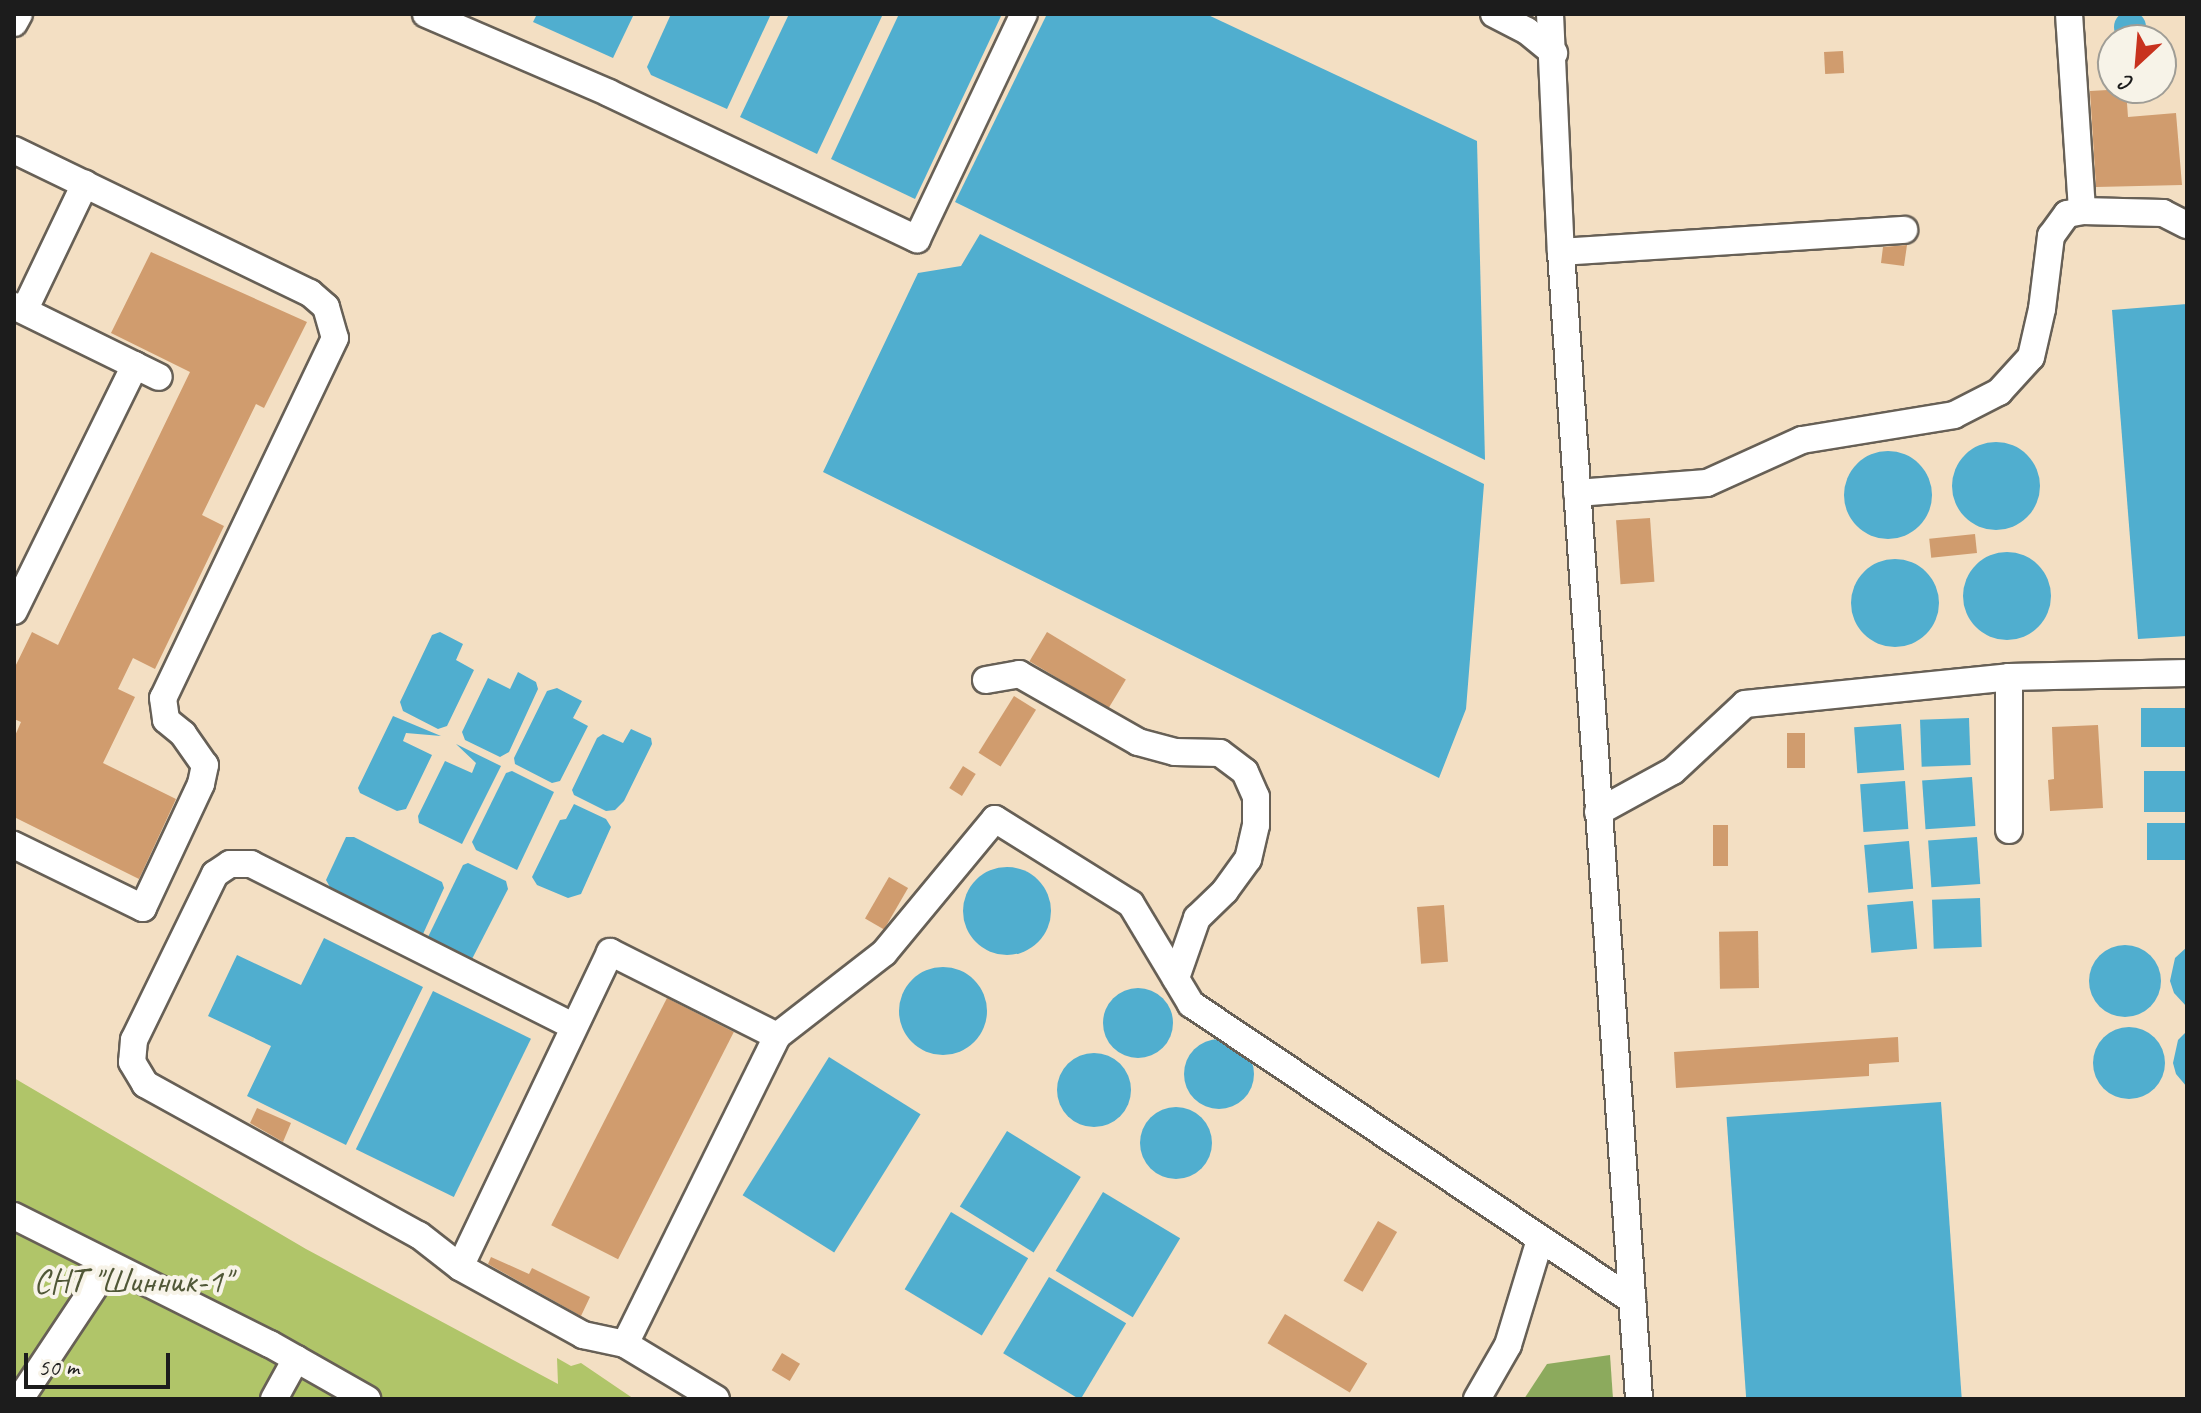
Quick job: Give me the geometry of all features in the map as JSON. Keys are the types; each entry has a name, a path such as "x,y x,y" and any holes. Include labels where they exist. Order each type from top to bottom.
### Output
{"street":[{"path":"14,23 19,14"},
{"path":"426,14 609,93 917,239 1024,14"},
{"path":"1494,14 1527,31 1554,53"},
{"path":"1550,14 1561,252 1639,1399"},
{"path":"2069,14 2082,211"},
{"path":"14,150 310,293 326,307 335,338 249,511 163,698 166,720 183,734 205,765 201,784 143,908 14,845"},
{"path":"85,184 20,308 159,377"},
{"path":"1577,493 1707,483 1802,440 1954,415 1999,392 2031,357 2042,309 2051,236 2067,214 2082,211 2163,213 2187,225"},
{"path":"1561,252 1904,230"},
{"path":"14,611 135,365"},
{"path":"1598,812 1673,771 1745,704 2009,677 2187,673"},
{"path":"986,680 1019,674 1138,742 1175,752 1220,753 1245,772 1256,797 1256,825 1248,859 1225,891 1197,918 1176,978"},
{"path":"2009,677 2009,830"},
{"path":"625,1344 777,1036 884,953 995,819 1131,904 1191,1004 1632,1300"},
{"path":"573,1026 251,864 230,864 215,874 134,1040 132,1062 145,1084 419,1235 460,1267 583,1335 625,1344 716,1399"},
{"path":"460,1267 610,952 777,1036"},
{"path":"14,1216 296,1359 367,1399"},
{"path":"1477,1399 1508,1345 1540,1240"},
{"path":"20,1399 109,1265"},
{"path":"274,1399 296,1359"}],"green space":[{"name":"СНТ \"Шинник-1\"","path":"14,1078 306,1249 558,1384 557,1358 571,1366 581,1363 634,1399 14,1399"},
{"path":"1610,1355 1613,1399 1524,1399 1547,1364"}],"water":[{"path":"2130,11 2136,12 2146,24 2114,24 2119,16"},
{"path":"537,14 634,14 613,58 533,22"},
{"path":"671,14 771,14 727,109 651,75 647,67"},
{"path":"789,14 883,14 817,154 740,117"},
{"path":"899,14 1002,14 915,199 831,159"},
{"path":"1047,14 1206,14 1477,141 1485,460 955,202"},
{"path":"980,234 1484,484 1466,709 1439,778 823,472 918,273 961,266"},
{"path":"2187,304 2187,636 2138,639 2112,310"},
{"path":"1996,442 2013,445 2027,455 2037,469 2040,486 2037,503 2027,517 2013,527 1996,530 1979,527 1965,517 1955,503 1952,486 1955,469 1965,455 1979,445"},
{"path":"1888,451 1905,454 1919,464 1929,478 1932,495 1929,512 1919,526 1905,536 1888,539 1871,536 1857,526 1847,512 1844,495 1847,478 1857,464 1871,454"},
{"path":"2007,552 2032,559 2044,571 2051,596 2044,621 2032,633 2007,640 1982,633 1970,621 1963,596 1970,571 1982,559"},
{"path":"1886,559 1904,559 1920,566 1932,578 1939,594 1939,612 1932,628 1920,640 1904,647 1886,647 1870,640 1858,628 1851,612 1851,594 1858,578 1870,566"},
{"path":"440,632 463,644 456,660 474,670 447,726 438,729 403,711 400,702 432,635"},
{"path":"518,672 536,682 538,689 509,752 500,757 465,740 462,732 488,678 510,689"},
{"path":"557,688 582,701 573,718 588,726 560,781 552,783 515,764 514,758 547,691"},
{"path":"2141,708 2187,708 2187,747 2141,747"},
{"path":"393,716 441,736 406,733 403,741 432,755 406,809 397,811 360,793 358,788"},
{"path":"1969,718 1971,765 1922,767 1920,720"},
{"path":"1901,724 1904,770 1857,773 1854,727"},
{"path":"631,729 651,738 652,744 624,801 615,810 606,811 574,795 572,790 597,738 603,734 623,743"},
{"path":"456,744 501,766 462,844 419,823 418,816 445,761 472,773 476,763"},
{"path":"512,771 554,792 517,870 476,850 472,842 506,773"},
{"path":"2144,771 2187,771 2187,812 2144,812"},
{"path":"1972,777 1975,826 1926,829 1922,780"},
{"path":"1905,781 1908,829 1863,832 1860,784"},
{"path":"574,804 606,819 611,827 581,894 568,898 537,885 532,877 560,820 566,819"},
{"path":"2147,823 2187,823 2187,860 2147,860"},
{"path":"346,837 354,837 442,882 444,888 423,934 331,889 326,880"},
{"path":"1977,837 1980,884 1931,887 1928,840"},
{"path":"1909,841 1913,889 1868,893 1864,845"},
{"path":"468,863 506,881 508,889 472,959 428,937 463,865"},
{"path":"998,867 1016,867 1032,874 1044,886 1051,902 1051,920 1044,936 1032,948 1016,955 998,955 982,948 970,936 963,920 963,902 970,886 982,874"},
{"path":"1980,898 1982,947 1934,949 1932,900"},
{"path":"1913,901 1917,949 1871,953 1867,905"},
{"path":"324,938 423,987 346,1145 247,1096 271,1046 208,1016 237,955 301,985"},
{"path":"2125,945 2151,955 2161,981 2151,1007 2125,1017 2099,1007 2089,981 2099,955"},
{"path":"2187,947 2187,1007 2174,993 2170,981 2175,958"},
{"path":"943,967 968,974 980,986 987,1011 980,1036 968,1048 943,1055 918,1048 906,1036 899,1011 906,986 918,974"},
{"path":"1145,988 1167,1003 1173,1023 1171,1037 1163,1048 1152,1056 1131,1058 1113,1048 1105,1037 1103,1016 1113,998 1124,990"},
{"path":"433,991 531,1039 454,1197 356,1149"},
{"path":"2129,1027 2149,1033 2159,1043 2165,1063 2159,1083 2149,1093 2129,1099 2109,1093 2099,1083 2093,1063 2099,1043 2109,1033"},
{"path":"2187,1031 2187,1087 2176,1074 2173,1063 2178,1040"},
{"path":"1226,1039 1248,1054 1254,1074 1252,1088 1244,1099 1233,1107 1212,1109 1194,1099 1186,1088 1184,1067 1194,1049 1205,1041"},
{"path":"1094,1053 1108,1056 1120,1064 1128,1076 1131,1090 1128,1104 1120,1116 1108,1124 1094,1127 1080,1124 1068,1116 1060,1104 1057,1090 1060,1076 1068,1064 1080,1056"},
{"path":"829,1057 921,1114 834,1252 743,1195"},
{"path":"1941,1102 1962,1399 1746,1399 1727,1117"},
{"path":"1176,1107 1196,1113 1206,1123 1212,1143 1206,1163 1196,1173 1176,1179 1156,1173 1146,1163 1140,1143 1146,1123 1156,1113"},
{"path":"1007,1131 1081,1177 1034,1253 960,1206"},
{"path":"1103,1192 1180,1238 1133,1317 1056,1271"},
{"path":"951,1212 1028,1258 982,1335 905,1289"},
{"path":"1049,1277 1126,1323 1081,1399 1003,1353"}],"building":[{"path":"1843,51 1844,73 1825,74 1824,52"},
{"path":"2090,91 2097,91 2097,104 2127,104 2128,117 2176,113 2182,185 2096,187"},
{"path":"1907,245 1904,266 1881,263 1883,247"},
{"path":"151,252 307,322 264,408 256,404 202,515 224,526 155,669 133,658 118,689 135,697 103,763 176,799 139,879 14,817 14,738 21,722 14,719 14,669 32,632 58,645 190,372 111,333"},
{"path":"1650,518 1654,582 1621,584 1616,520"},
{"path":"1975,534 1977,553 1931,558 1929,539"},
{"path":"1047,632 1126,679 1108,709 1029,661"},
{"path":"1014,696 1036,710 1001,767 978,753"},
{"path":"2098,725 2103,808 2050,811 2048,780 2054,779 2052,727"},
{"path":"1787,733 1805,733 1805,768 1787,768"},
{"path":"963,766 976,774 962,796 949,788"},
{"path":"1713,825 1728,825 1728,866 1713,866"},
{"path":"889,877 908,888 884,930 865,919"},
{"path":"1444,905 1448,962 1421,964 1417,907"},
{"path":"1758,931 1759,988 1720,989 1719,932"},
{"path":"667,998 734,1032 618,1259 551,1225"},
{"path":"1898,1037 1899,1062 1869,1064 1869,1076 1676,1088 1674,1052"},
{"path":"257,1108 291,1123 283,1142 250,1123"},
{"path":"1378,1221 1397,1232 1363,1292 1344,1281"},
{"path":"491,1257 529,1274 532,1268 590,1297 581,1316 488,1264"},
{"path":"1285,1314 1367,1363 1350,1393 1267,1343"},
{"path":"782,1353 800,1364 790,1381 772,1370"}]}
